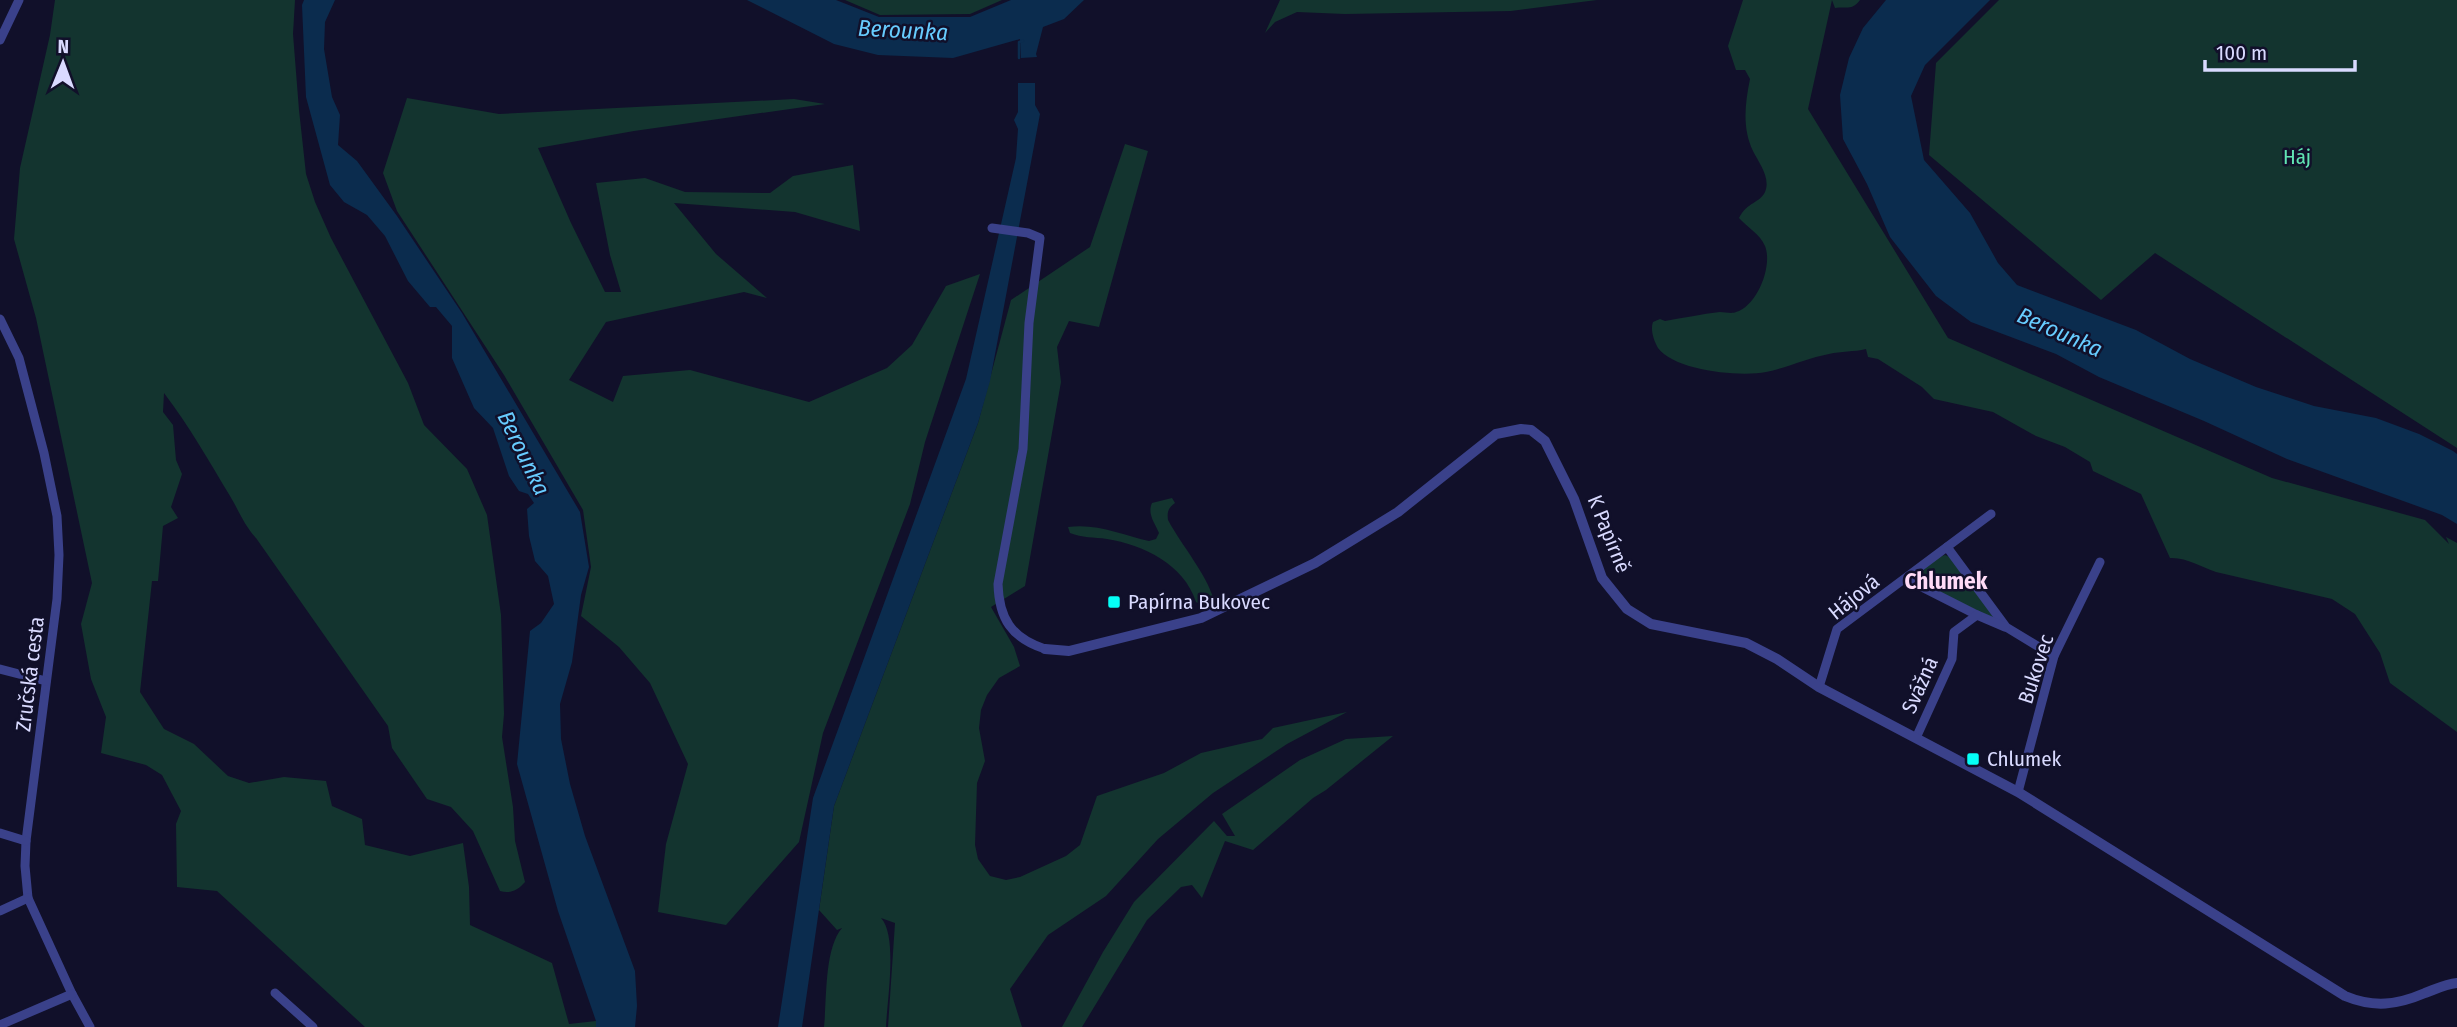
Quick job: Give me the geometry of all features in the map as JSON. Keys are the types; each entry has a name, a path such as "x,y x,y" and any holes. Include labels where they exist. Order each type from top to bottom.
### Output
{"street":[{"path":"0,40 19,0"},
{"path":"992,228 1028,233 1040,238 1029,323 1024,439 998,584 999,601 1008,625 1027,641 1045,649"},
{"name":"Zručská cesta","path":"0,319 13,344 24,378 52,484 59,555 57,599 26,841 25,866 29,898 72,994 90,1027"},
{"name":"K Papírně","path":"1045,649 1069,651 1200,618 1315,563 1398,512 1496,434 1521,429 1538,434 1545,441 1574,499 1602,579 1627,609 1651,624 1746,643 1777,659 1819,687 2018,792 2345,996 2361,1003 2391,1004 2457,983"},
{"name":"Hájová","path":"1819,687 1837,629 1991,514"},
{"path":"1947,547 2006,627"},
{"name":"Bukovec","path":"2018,792 2054,656 2100,562"},
{"path":"1906,579 2006,627 2054,656"},
{"name":"Svážná","path":"1916,738 1952,659 1954,632 1977,615"},
{"path":"0,669 46,681"},
{"path":"0,833 26,841"},
{"path":"0,911 29,898"},
{"path":"275,993 313,1027"},
{"path":"0,1025 72,994"}],"green space":[{"path":"55,0 295,0 293,34 299,110 306,174 315,202 331,238 408,383 424,425 467,469 487,515 501,615 504,714 502,737 513,807 515,841 525,882 514,891 500,891 473,831 451,807 427,799 392,748 388,726 248,528 164,393 163,412 173,425 176,460 182,474 171,507 178,518 163,526 158,581 152,581 140,692 164,729 194,744 228,776 249,783 284,777 326,781 332,806 362,819 365,845 410,856 463,843 469,887 470,925 552,963 569,1024 596,1021 596,1027 365,1027 217,891 177,887 176,824 181,811 162,775 146,765 101,753 106,717 91,679 81,624 92,583 36,318 14,239 20,168 50,35"},
{"path":"845,0 1002,0 970,14 880,15"},
{"path":"1280,0 1597,0 1511,11 1345,14 1297,12 1275,22 1265,33"},
{"path":"1743,0 1832,0 1808,109 1948,338 2272,478 2425,520 2449,544 2446,537 2457,543 2457,732 2390,683 2380,653 2355,614 2332,599 2216,572 2188,561 2170,558 2141,494 2093,471 2090,462 2065,447 2036,436 1993,412 1934,399 1922,387 1878,359 1868,357 1866,349 1834,353 1766,372 1741,374 1693,367 1666,356 1658,348 1653,335 1653,322 1660,319 1665,321 1736,312 1751,302 1765,274 1765,246 1757,234 1739,218 1763,196 1766,187 1765,176 1747,134 1746,107 1750,79 1745,70 1736,70 1728,46"},
{"path":"1832,0 1860,0 1852,7 1835,8"},
{"name":"Háj","path":"1999,0 2457,0 2457,448 2155,253 2101,300 1929,155 1936,63"},
{"path":"407,98 499,114 794,99 825,104 634,131 538,148 605,292 621,292 610,255 596,183 645,178 685,192 770,193 793,176 853,165 860,231 795,212 674,203 716,254 767,298 744,292 606,322 569,380 613,402 623,376 690,370 809,402 887,368 912,345 946,286 980,274 925,442 910,504 823,733 799,842 726,925 658,912 666,844 688,764 650,683 619,647 581,616 591,567 583,510 504,375 397,211 383,173"},
{"path":"1125,144 1148,151 1099,327 1069,321 1057,347 1061,382 1025,586 991,607 1014,647 1020,666 999,678 987,695 981,710 979,728 985,761 977,783 975,845 978,859 990,876 1006,880 1020,877 1066,856 1080,845 1097,796 1164,773 1201,753 1262,739 1273,728 1347,712 1287,744 1213,793 1158,839 1106,896 1048,935 1010,989 1022,1027 888,1027 895,923 881,918 889,939 890,954 886,1027 824,1027 829,961 836,937 842,928 837,930 819,910 834,806 978,423 1011,300 1090,247"},
{"path":"1172,498 1175,503 1168,510 1168,520 1210,590 1214,600 1209,605 1203,606 1196,602 1182,577 1160,558 1121,542 1075,535 1070,533 1068,527 1099,528 1149,541 1156,539 1159,533 1151,515 1152,503"},
{"path":"1945,555 1952,558 2001,622 1928,588 1922,578 1925,568 1933,560"},
{"path":"1393,736 1313,798 1253,850 1225,841 1202,898 1192,885 1181,887 1147,920 1082,1027 1062,1027 1134,902 1214,821 1227,836 1235,836 1222,814 1300,760 1346,739"}],"water":[{"name":"Berounka","path":"304,0 335,0 325,22 324,49 332,97 340,115 338,145 357,161 462,313 580,512 589,567 581,595 572,662 560,704 561,739 585,836 635,971 635,1027 596,1027 558,911 517,764 530,631 541,623 554,604 548,576 535,561 529,536 527,509 534,503 528,494 519,491 509,476 493,428 474,408 452,358 452,326 436,307 430,307 408,281 385,236 367,215 344,202 330,185 306,97 302,5"},
{"name":"Berounka","path":"747,0 836,0 879,17 970,17 1011,0 1084,0 1064,19 1043,27 1037,57 1021,58 1020,39 953,58 878,55 834,44"},
{"name":"Berounka","path":"1886,0 1990,0 1925,65 1911,96 1924,160 1970,213 1998,263 2017,285 2136,330 2190,359 2256,387 2314,406 2376,418 2419,434 2453,451 2457,454 2457,524 2442,515 2287,459 2099,377 2056,354 1971,322 1936,296 1890,237 1867,184 1843,139 1840,95 1849,58 1863,28"},
{"path":"1018,83 1035,83 1035,105 1040,114 990,381 978,423 834,806 802,1027 778,1027 813,798 966,379 1016,158 1018,129 1014,120 1018,112"}],"waterway":[{"path":"1019,58 1019,42 1023,41"}],"place":[{"name":"Papírna Bukovec","path":"1114,602"},
{"name":"Chlumek","path":"1973,759"}],"district":[{"name":"Chlumek","path":"1946,581"}]}
